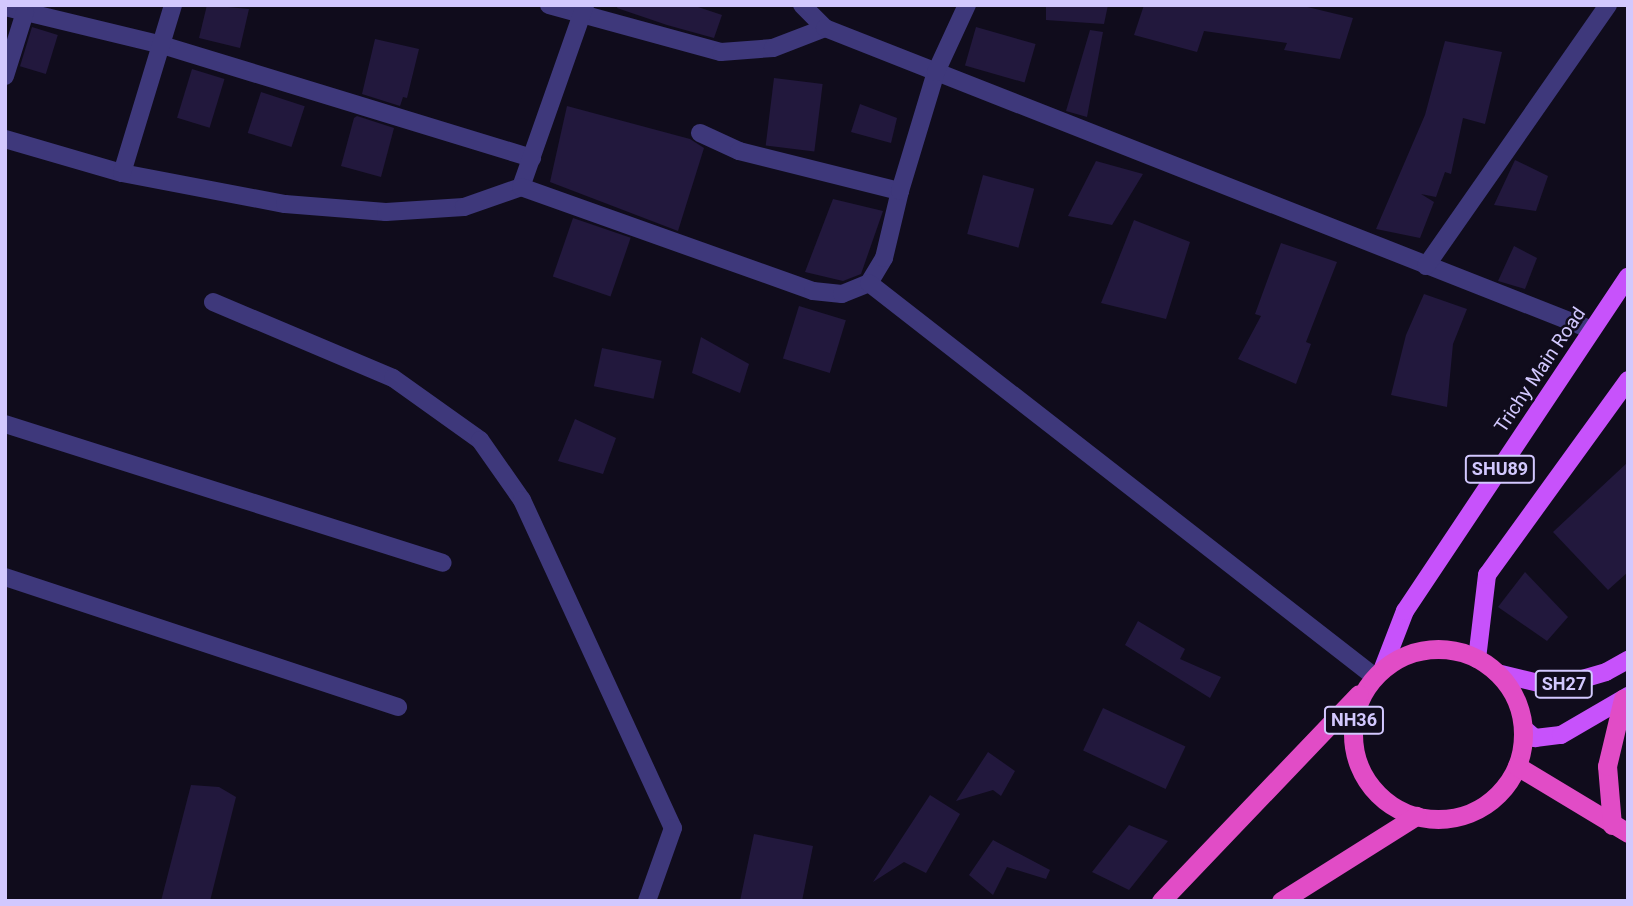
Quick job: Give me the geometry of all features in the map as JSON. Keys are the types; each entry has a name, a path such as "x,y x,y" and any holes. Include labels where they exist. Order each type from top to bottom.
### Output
{"highway":[{"name":"NH36","path":"1161,901 1376,677 1405,655 1429,649 1454,650 1477,659 1497,673 1519,708 1523,728 1517,766 1504,787 1486,804 1465,814 1440,819 1416,816 1391,806 1371,787 1357,763 1352,736 1356,709 1376,677"},
{"path":"1620,829 1607,766 1625,697"},
{"path":"1517,766 1620,829"},
{"path":"1281,901 1416,816"}],"main road":[{"name":"Trichy Main Road","path":"1376,677 1405,611 1628,276"},
{"name":"SHU89","path":"1477,659 1487,575 1628,380"},
{"name":"SH27","path":"1497,673 1555,687 1606,672 1628,660"},
{"name":"SH27","path":"1523,728 1535,738 1561,735 1625,697"}],"street":[{"path":"122,173 173,5"},
{"path":"549,5 584,11 721,52 773,48 825,28"},
{"path":"802,5 825,28 1592,330"},
{"path":"5,139 122,173 285,204 386,212 464,207 521,187 813,291 842,294 869,282 884,258 900,191 936,72 967,5"},
{"path":"1426,266 1608,5"},
{"path":"5,7 162,45 531,158"},
{"path":"521,187 584,11"},
{"path":"5,76 25,12"},
{"path":"700,133 739,151 900,191"},
{"path":"869,282 1376,677"},
{"path":"213,302 393,379 480,440 522,500 673,828 647,901"},
{"path":"5,424 442,563"},
{"path":"5,577 398,707"}],"building":[{"path":"207,5 249,9 240,48 199,38"},
{"path":"618,5 692,5 722,15 714,38 617,8"},
{"path":"1046,5 1108,5 1104,24 1046,20"},
{"path":"1144,5 1299,5 1353,18 1340,59 1284,50 1287,43 1204,31 1197,52 1134,35"},
{"path":"32,27 58,35 46,74 20,66"},
{"path":"976,27 1036,44 1025,83 965,65"},
{"path":"1090,30 1103,32 1087,117 1066,111"},
{"path":"375,39 419,49 407,98 403,97 400,106 362,94"},
{"path":"1445,41 1502,52 1485,124 1463,118 1451,174 1445,172 1436,197 1421,194 1434,202 1420,238 1376,229 1425,115"},
{"path":"192,69 225,79 210,128 177,118"},
{"path":"774,78 823,84 814,151 766,145"},
{"path":"261,92 305,106 291,147 248,133"},
{"path":"860,104 897,118 891,143 851,132"},
{"path":"567,106 690,139 704,148 678,231 550,182"},
{"path":"357,116 394,128 381,177 341,166 354,118"},
{"path":"1515,160 1548,176 1536,211 1494,205"},
{"path":"1096,161 1143,174 1112,225 1068,216"},
{"path":"983,175 1034,189 1018,248 967,234"},
{"path":"833,199 883,211 861,274 843,281 805,272"},
{"path":"573,218 631,238 610,296 553,277"},
{"path":"1134,220 1190,242 1166,319 1101,303"},
{"path":"1281,243 1337,262 1306,342 1311,344 1296,384 1238,359 1261,316 1255,314"},
{"path":"1514,246 1537,258 1525,289 1498,281"},
{"path":"1424,294 1467,309 1453,344 1447,407 1391,395 1406,335"},
{"path":"799,306 846,320 830,373 783,359"},
{"path":"701,337 749,364 740,393 692,373"},
{"path":"602,348 662,361 654,399 594,386"},
{"path":"575,419 616,438 603,474 558,461"},
{"path":"1628,462 1628,572 1608,590 1553,532"},
{"path":"1525,572 1568,617 1547,641 1498,607"},
{"path":"1138,621 1185,649 1180,659 1221,677 1210,698 1125,645"},
{"path":"1103,708 1185,746 1166,789 1083,751"},
{"path":"988,752 1015,771 1001,796 993,790 956,801"},
{"path":"191,785 219,787 236,797 210,901 161,901"},
{"path":"930,795 960,814 926,873 904,862 873,882"},
{"path":"1129,825 1168,841 1129,890 1092,872"},
{"path":"754,834 813,846 802,901 740,901"},
{"path":"993,840 1050,870 1046,879 1007,867 993,895 969,875"}]}
